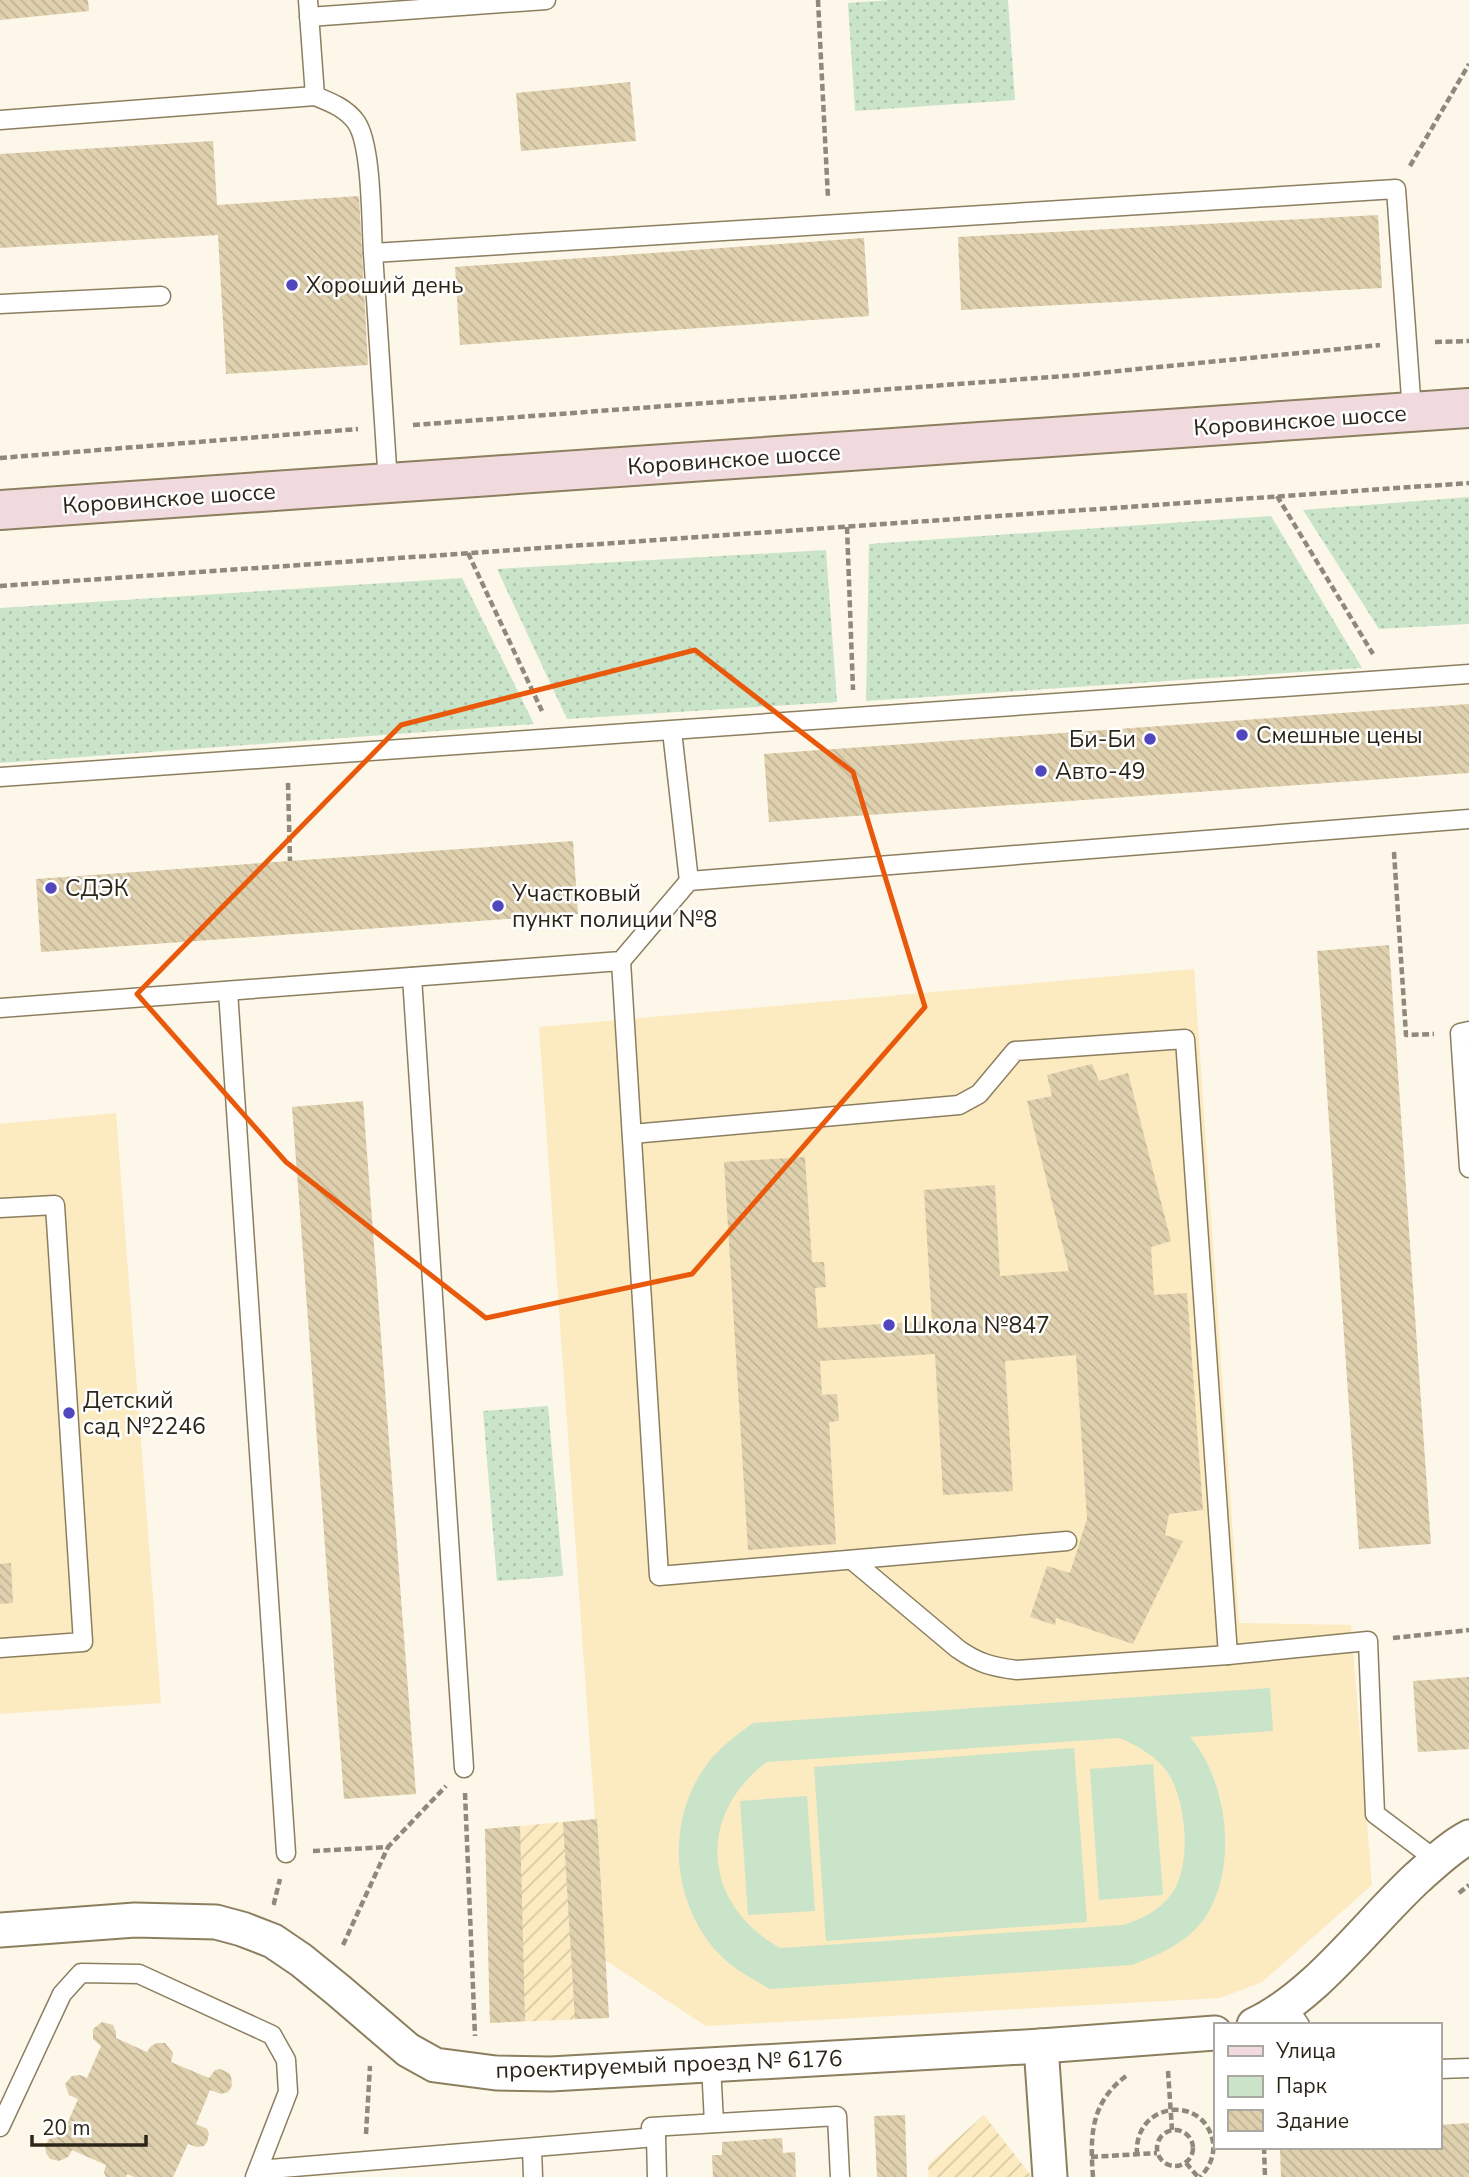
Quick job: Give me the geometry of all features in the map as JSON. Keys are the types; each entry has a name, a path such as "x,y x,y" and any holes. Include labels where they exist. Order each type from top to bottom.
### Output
{"main road":[{"name":"Коровинское шоссе","path":"0,510 1469,408"}],"street":[{"path":"1262,2023 1293,2015 1331,1965 1436,1860 1469,1837"},
{"name":"проектируемый проезд № 6176","path":"0,1930 165,1920 216,1922 243,1929 272,1941 301,1960 408,2050 435,2065 472,2071 527,2074 711,2065 1214,2033"},
{"path":"1041,2046 1050,2177"}],"lane":[{"path":"315,96 309,8 546,0"},
{"path":"0,120 315,96 336,104 357,122 366,148 388,483"},
{"path":"373,253 1396,189 1412,412"},
{"path":"0,304 161,296"},
{"path":"0,777 1469,674"},
{"path":"672,730 689,881"},
{"path":"1067,1541 659,1576 621,961 689,881 1469,819"},
{"path":"0,1008 621,961"},
{"path":"412,977 464,1768"},
{"path":"228,990 286,1853"},
{"path":"1464,1032 1469,1168"},
{"path":"632,1134 959,1105 979,1094 1015,1051 1185,1039 1228,1655"},
{"path":"0,1208 55,1205 83,1642 0,1648"},
{"path":"852,1560 958,1649 975,1661 995,1667 1017,1670 1228,1655 1368,1641 1375,1814 1436,1860"},
{"path":"0,2127 62,1994 81,1973 139,1973 272,2035 286,2060 288,2092 257,2174 656,2137"},
{"path":"711,2065 714,2123"},
{"path":"1441,2069 1469,2067"},
{"path":"657,2177 656,2137 651,2127 837,2116 840,2177"},
{"path":"532,2149 533,2177"}],"path":[{"path":"818,0 829,224"},
{"path":"1396,189 1469,64"},
{"path":"0,458 1078,375 1407,343 1469,341"},
{"path":"0,586 1469,483"},
{"path":"1277,496 1388,680"},
{"path":"847,527 854,718"},
{"path":"468,553 555,738"},
{"path":"288,757 290,861"},
{"path":"1392,824 1406,1035 1464,1032"},
{"path":"1368,1641 1469,1630"},
{"path":"342,1945 388,1847 464,1768"},
{"path":"464,1768 476,2041 466,2038"},
{"path":"286,1853 388,1847"},
{"path":"275,1903 284,1908"},
{"path":"333,1938 353,1954"},
{"path":"365,2162 370,2061"},
{"path":"1167,2067 1172,2130"},
{"path":"1093,2177 1092,2130 1097,2113 1103,2100 1132,2072"},
{"path":"1137,2155 1139,2133 1147,2121 1158,2113 1184,2111 1197,2116 1210,2131 1213,2144 1212,2157 1199,2177 1186,2163"},
{"path":"1172,2130 1186,2133 1192,2140 1194,2149 1186,2163 1180,2166 1171,2166 1162,2161 1157,2153 1159,2138 1172,2130"},
{"path":"1264,2149 1265,2177"},
{"path":"1091,2157 1157,2153"}],"highlighted area":[{"path":"695,650 853,772 925,1007 692,1274 486,1318 286,1162 137,994 401,725"}],"shaded area":[{"name":"Школа №847","path":"1194,969 1239,1623 1351,1625 1372,1885 1262,1982 1220,1998 706,2026 605,1960 539,1027"},
{"name":"Детский сад №2246","path":"116,1113 161,1703 0,1714 0,1124"},
{"path":"597,1819 609,2018 490,2023 485,1829"},
{"path":"984,2115 1032,2177 929,2177 928,2165"}],"green space":[{"path":"891,0 1008,0 1015,100 855,111 848,3"},
{"path":"1469,497 1469,624 1379,629 1303,510"},
{"path":"1271,516 1362,668 866,701 869,544"},
{"path":"826,550 837,702 567,719 497,569"},
{"path":"462,578 534,724 0,763 0,608"},
{"path":"548,1406 563,1576 497,1581 483,1411"},
{"path":"1270,1688 1273,1731 1190,1737 1203,1755 1220,1801 1225,1851 1222,1876 1215,1899 1204,1919 1189,1935 1162,1952 1132,1965 770,1989 726,1961 704,1935 691,1911 679,1858 680,1832 696,1781 712,1758 731,1739 753,1723","holes":["1120,1738 1140,1748 1168,1773 1180,1801 1185,1836 1182,1870 1177,1885 1159,1907 1130,1923 780,1948 754,1930 735,1908 723,1884 718,1858 719,1833 728,1807 744,1783 767,1762"]},
{"path":"1074,1748 1087,1922 826,1941 814,1767"},
{"path":"1153,1764 1163,1895 1099,1900 1090,1769"},
{"path":"807,1796 815,1911 748,1915 740,1801"}],"building":[{"path":"0,0 88,0 89,11 0,20"},
{"path":"630,82 636,141 521,151 516,93"},
{"path":"213,141 217,205 359,196 368,365 226,374 218,235 0,248 0,154"},
{"path":"1378,215 1382,288 961,310 958,237"},
{"path":"864,238 869,316 460,345 455,267"},
{"path":"1469,704 1469,773 769,822 764,754"},
{"path":"573,841 578,914 41,952 36,879"},
{"path":"1389,945 1431,1544 1359,1549 1317,951"},
{"path":"1092,1064 1099,1081 1128,1073 1171,1241 1151,1247 1154,1295 1187,1293 1203,1510 1169,1514 1165,1535 1183,1541 1133,1644 1056,1618 1055,1625 1030,1617 1047,1566 1070,1573 1087,1519 1076,1355 1005,1361 1013,1491 943,1495 935,1354 820,1361 822,1395 837,1394 839,1421 829,1422 836,1544 748,1550 724,1162 805,1157 812,1262 824,1262 826,1287 815,1288 818,1328 932,1321 924,1190 995,1185 1000,1276 1069,1271 1027,1101 1052,1096 1047,1075"},
{"path":"363,1101 416,1794 344,1799 292,1107"},
{"path":"11,1563 13,1603 0,1604 0,1564"},
{"path":"1469,1677 1469,1749 1418,1752 1413,1681"},
{"path":"597,1819 609,2018 575,2019 563,1822"},
{"path":"520,1826 525,2021 490,2023 485,1829"},
{"path":"102,2022 113,2025 116,2038 147,2052 157,2043 165,2043 173,2053 171,2062 209,2078 215,2070 220,2069 231,2076 232,2086 228,2092 221,2094 210,2090 196,2124 207,2129 207,2142 204,2146 197,2147 188,2144 173,2177 134,2177 127,2174 126,2177 106,2177 106,2165 72,2150 68,2157 59,2161 50,2159 46,2153 45,2146 49,2139 62,2136 78,2099 69,2095 65,2084 72,2076 87,2078 101,2046 93,2039 93,2029"},
{"path":"905,2115 907,2177 877,2177 874,2116"},
{"path":"1469,2123 1469,2177 1281,2177 1280,2149 1441,2149 1441,2125"},
{"path":"782,2138 783,2153 795,2152 796,2177 713,2177 712,2155 722,2155 722,2142"}],"place":[{"name":"Хороший день","path":"292,285"},
{"name":"Смешные цены","path":"1242,735"},
{"name":"Би-Би","path":"1150,739"},
{"name":"Авто-49","path":"1041,771"},
{"name":"СДЭК","path":"51,888"},
{"name":"Участковый пункт полиции №8","path":"498,906"},
{"name":"Школа №847","path":"889,1325"},
{"name":"Детский сад №2246","path":"69,1413"}]}
